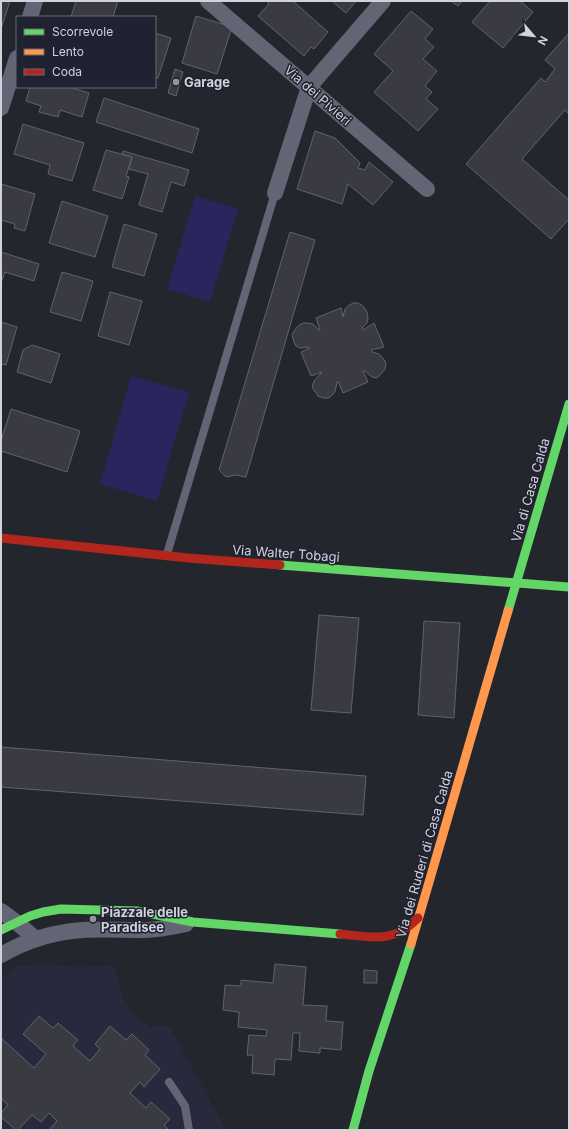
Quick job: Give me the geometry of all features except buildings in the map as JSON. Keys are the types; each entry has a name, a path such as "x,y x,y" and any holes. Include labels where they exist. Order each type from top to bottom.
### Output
{"street":[{"path":"30,16 35,1"},
{"name":"Via dei Pivieri","path":"208,1 427,189"},
{"path":"274,193 309,87 383,1"},
{"path":"1,108 16,61"},
{"name":"Via di Casa Calda","path":"516,583 569,404"},
{"name":"Via Walter Tobagi","path":"1,538 166,556 569,587"},
{"name":"Via dei Ruderi di Casa Calda","path":"353,1130 369,1071 409,950 516,583"},
{"path":"1,930 16,922 43,912 61,909 137,911 193,922 378,937 399,934 418,918"},
{"path":"1,911 36,939"},
{"path":"1,955 13,948 36,939 68,931 151,930 193,922"}],"lane":[{"path":"166,556 274,193"},
{"path":"170,1082 185,1106 189,1130"}],"shaded area":[{"path":"195,196 238,209 210,302 167,289"},
{"path":"131,376 189,392 157,501 100,484"},
{"path":"41,964 76,967 115,966 121,994 132,1013 149,1027 169,1026 226,1130 1,1130 1,976 6,975 19,966"}],"traffic: fast":[{"path":"508,611 569,404"},
{"path":"280,565 569,587"},
{"path":"1,930 30,916 61,909 137,911 193,922 340,934"},
{"path":"353,1130 369,1071 411,944"}],"traffic: slow":[{"path":"411,944 508,611"}],"traffic: jam":[{"path":"1,538 188,558 280,565"},
{"path":"340,934 382,937 400,932 418,918"}],"place":[{"name":"Garage","path":"176,82"},
{"name":"Piazzale delle Paradisee","path":"93,919"}]}
